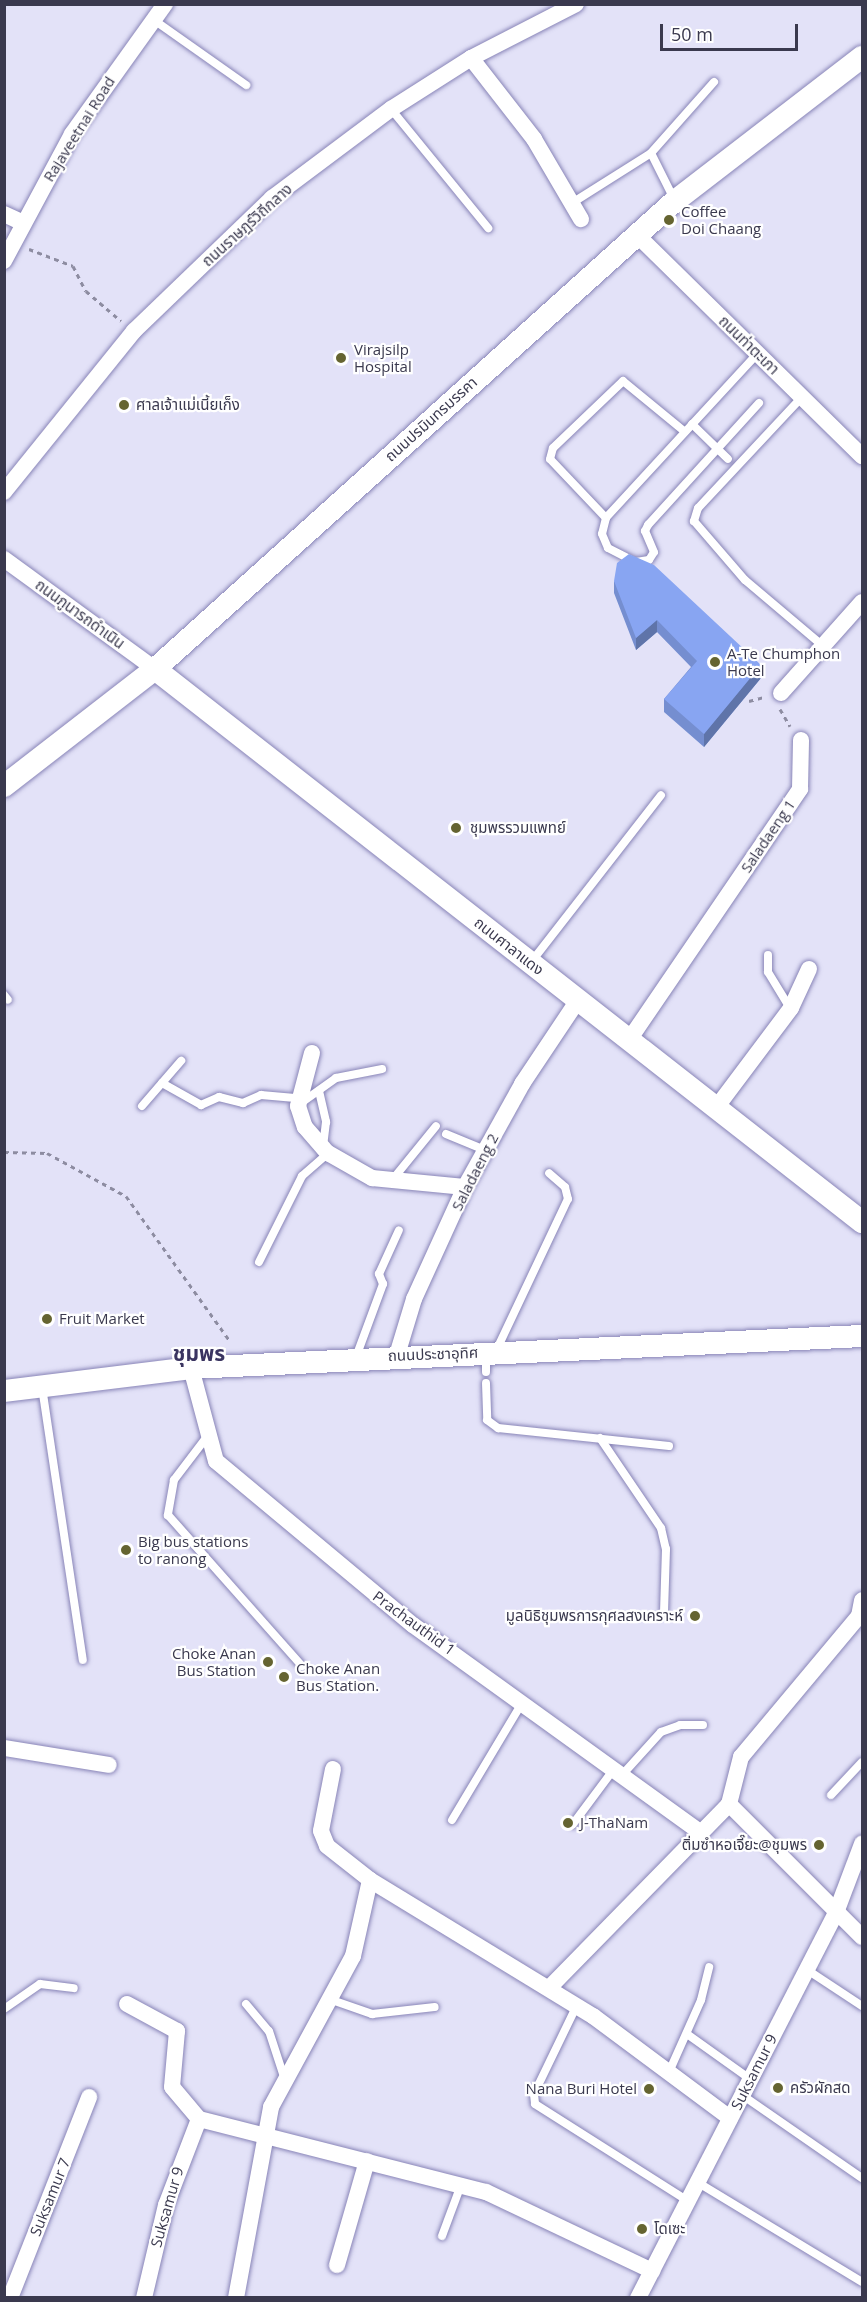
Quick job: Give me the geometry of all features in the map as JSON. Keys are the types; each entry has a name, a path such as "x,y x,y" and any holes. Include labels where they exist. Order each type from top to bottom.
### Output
{"street":[{"name":"Rajaveetnai Road","path":"4,261 72,134 165,4"},
{"name":"ถนนราษฎร์วิถีกลาง","path":"4,492 134,331 272,198 391,109 471,58 576,4"},
{"name":"ถนนปรมินทรมรรคา","path":"4,786 155,669 636,234 675,201 862,57"},
{"path":"471,58 534,139 581,219"},
{"path":"4,214 23,223"},
{"name":"ถนนท่าตะเภา","path":"636,234 862,456"},
{"name":"ถนนภูนารถดำเนิน","path":"4,559 155,669"},
{"path":"781,693 862,603"},
{"name":"ถนนศาลาแดง","path":"155,669 716,1108 861,1218"},
{"name":"Saladaeng 1","path":"629,1040 800,789 801,740"},
{"path":"716,1108 791,1008 808,969"},
{"name":"Saladaeng 2","path":"397,1355 414,1299 465,1187 578,1000"},
{"path":"312,1053 298,1102 305,1127 325,1150 356,1171 391,1181 465,1187"},
{"name":"ถนนประชาอุทิศ","path":"4,1391 192,1368 356,1357 397,1355 489,1358 862,1336"},
{"name":"Prachauthid 1","path":"192,1368 206,1438 216,1461 369,1591 699,1831"},
{"path":"550,1987 699,1831 729,1804 741,1757 859,1616 862,1600"},
{"path":"4,1749 109,1765"},
{"path":"333,1769 321,1831 327,1846 370,1880 577,2005 730,2118"},
{"path":"729,1804 862,1937"},
{"name":"Suksamur 9","path":"638,2298 837,1910 862,1844"},
{"path":"236,2298 265,2136 284,2077 353,1956 370,1880"},
{"path":"127,2004 177,2031 172,2087 199,2119 461,2185 534,2212 652,2271"},
{"name":"Suksamur 7","path":"10,2298 90,2097"},
{"name":"Suksamur 9","path":"144,2298 166,2205 199,2119"},
{"path":"337,2265 367,2161"}],"lane":[{"path":"154,20 246,85"},
{"path":"572,203 651,153 714,82"},
{"path":"391,109 488,228"},
{"path":"651,153 675,201"},
{"path":"758,353 606,518 602,534 608,548 636,562 649,560 654,552 645,531 648,525 759,403"},
{"path":"606,518 550,459 553,448 623,381 685,432"},
{"path":"802,397 699,508 694,521 745,580 823,646"},
{"path":"692,424 728,459"},
{"path":"530,963 661,795"},
{"path":"768,955 768,972 791,1008"},
{"path":"142,1106 182,1060"},
{"path":"162,1083 201,1105 219,1096 243,1103 261,1095 298,1102 336,1078 382,1069"},
{"path":"259,1262 302,1176 325,1150 326,1122 318,1091"},
{"path":"391,1181 436,1126"},
{"path":"446,1134 486,1150"},
{"path":"489,1358 568,1199 565,1186 549,1173"},
{"path":"356,1357 383,1284 379,1274 399,1230"},
{"path":"486,1383 487,1420 498,1428 669,1446"},
{"path":"42,1387 83,1660"},
{"path":"600,1437 661,1528 666,1549 664,1611"},
{"path":"206,1438 174,1480 168,1515 302,1666"},
{"path":"452,1820 523,1702"},
{"path":"573,1824 618,1772 661,1732 680,1725 703,1725"},
{"path":"831,1795 862,1762"},
{"path":"669,2072 687,2034 709,1966"},
{"path":"806,1969 862,2006"},
{"path":"4,2009 40,1984 74,1988"},
{"path":"329,1999 372,2014 435,2007"},
{"path":"246,2004 265,2024 284,2077"},
{"path":"577,2005 534,2094 535,2104 688,2201"},
{"path":"687,2034 750,2079"},
{"path":"742,2095 862,2178"},
{"path":"698,2182 862,2282"},
{"path":"442,2236 461,2185"}],"path":[{"path":"13,244 73,266 97,303 134,331"},
{"path":"781,693 780,713 801,740"},
{"path":"4,1152 47,1154 126,1196 230,1341"}],"building":[{"name":"A-Te Chumphon Hotel","path":"629,554 654,565 761,665 704,734 664,699 697,661 657,620 636,638 614,581 617,563"}],"place":[{"name":"Coffee Doi Chaang","path":"669,220"},
{"name":"Virajsilp Hospital","path":"341,358"},
{"name":"ศาลเจ้าแม่เนี้ยเก็ง","path":"124,405"},
{"name":"A-Te Chumphon Hotel","path":"715,662"},
{"name":"ชุมพรรวมแพทย์","path":"456,828"},
{"name":"Fruit Market","path":"47,1319"},
{"name":"Big bus stations to ranong","path":"126,1550"},
{"name":"มูลนิธิชุมพรการกุศลสงเคราะห์","path":"695,1616"},
{"name":"Choke Anan Bus Station","path":"268,1662"},
{"name":"Choke Anan Bus Station.","path":"284,1677"},
{"name":"J-ThaNam","path":"568,1823"},
{"name":"ติ่มซำหอเจี๊ยะ@ชุมพร","path":"819,1845"},
{"name":"ครัวผักสด","path":"778,2088"},
{"name":"Nana Buri Hotel","path":"649,2089"},
{"name":"โดเซะ","path":"642,2229"}],"district":[{"name":"ชุมพร","path":"199,1353"}]}
